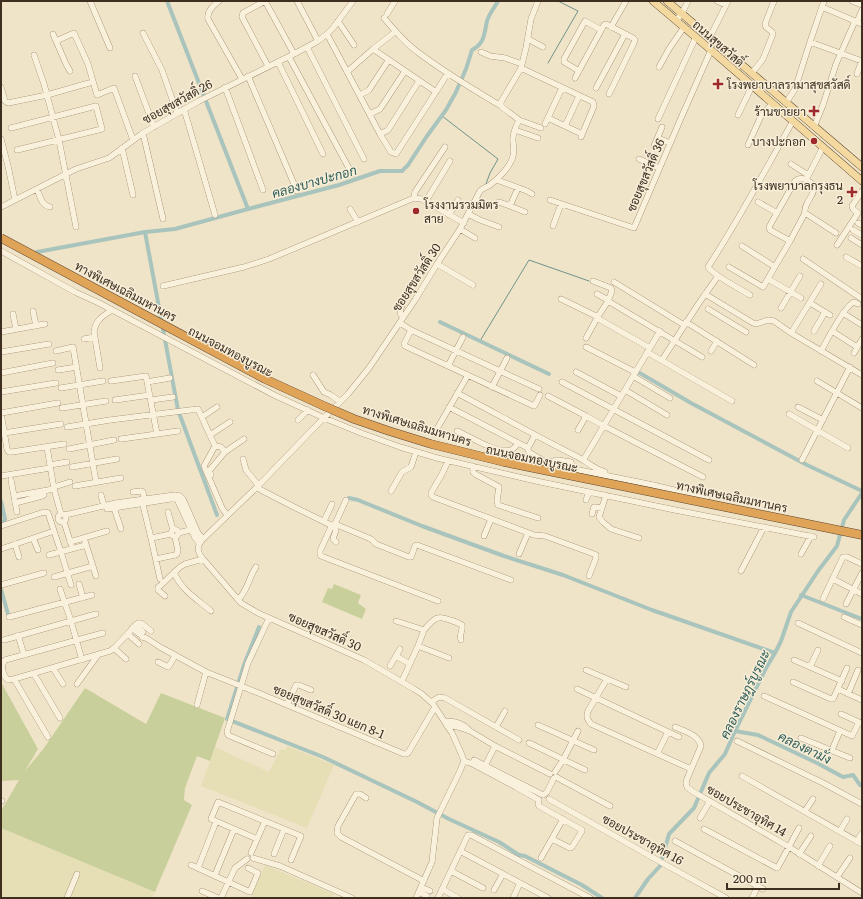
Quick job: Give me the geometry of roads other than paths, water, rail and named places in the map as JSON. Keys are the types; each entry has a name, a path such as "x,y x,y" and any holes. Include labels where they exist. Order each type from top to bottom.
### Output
{"highway":[{"name":"ทางพิเศษเฉลิมมหานคร","path":"1,240 272,382 354,419 431,444 504,462 862,538"},
{"name":"ทางพิเศษเฉลิมมหานคร","path":"1,244 268,387 322,411 382,434 413,444 500,466 862,538"}],"main road":[{"name":"ถนนสุขสวัสดิ์","path":"653,1 862,181"},
{"name":"ถนนสุขสวัสดิ์","path":"668,1 862,167"}],"street":[{"path":"90,1 110,48"},
{"path":"219,1 207,15 208,19 242,79"},
{"path":"268,66 242,17 243,13 265,1 352,174"},
{"path":"297,1 318,41"},
{"name":"ซอยสุขสวัสดิ์ 26","path":"1,206 76,169 109,158 143,133 184,109 318,41 328,34 353,1"},
{"path":"395,1 386,16 395,32 418,53 501,106 519,120 565,126 581,135 594,106 593,102 504,58 490,56 481,52"},
{"path":"501,106 502,99 521,66 528,39 531,19 538,1"},
{"path":"611,27 626,1"},
{"path":"676,21 688,1"},
{"path":"710,37 727,3 717,1"},
{"path":"752,73 763,59 773,34 771,30 765,26 774,1"},
{"path":"786,103 795,89 824,1"},
{"path":"852,1 862,5"},
{"path":"822,7 858,22"},
{"path":"814,127 823,105 836,64 858,22 862,10"},
{"path":"338,21 354,45"},
{"path":"579,71 563,60 585,21 601,30"},
{"path":"575,78 601,30 606,24 635,40 609,94"},
{"path":"659,67 684,27"},
{"path":"347,72 395,32"},
{"path":"56,41 74,33 88,64 97,95 114,88 133,140"},
{"path":"143,33 162,70 177,113"},
{"path":"53,34 70,72"},
{"path":"328,34 380,134 391,152 396,154 448,73"},
{"path":"596,88 625,34"},
{"path":"658,119 696,37"},
{"path":"528,39 543,47"},
{"path":"810,42 862,61 857,74"},
{"path":"307,47 364,159"},
{"path":"373,49 436,92"},
{"name":"ซอยสุขสวัสดิ์ 36","path":"550,200 634,228 711,50"},
{"path":"34,55 59,140 76,227"},
{"path":"360,95 369,90 388,60"},
{"path":"278,62 323,154"},
{"path":"370,114 380,109 404,71"},
{"path":"135,76 154,127"},
{"path":"248,76 296,191"},
{"path":"380,134 388,130 419,81"},
{"path":"1,87 5,102 8,104 89,83"},
{"path":"738,116 752,86"},
{"path":"225,87 263,190"},
{"path":"545,123 562,88"},
{"path":"565,126 579,96"},
{"path":"748,145 761,116 772,104"},
{"path":"11,128 96,106 102,129 17,150"},
{"path":"184,109 215,215"},
{"name":"ซอยสุขสวัสดิ์ 30","path":"324,418 348,394 391,337 464,223 480,191 497,180 513,158 513,141 519,120"},
{"path":"750,295 718,276 708,267 741,215 792,121"},
{"path":"654,146 662,127"},
{"path":"515,130 538,138"},
{"path":"143,133 163,219"},
{"path":"1,138 15,200"},
{"path":"658,138 670,144"},
{"path":"414,198 415,192 445,147"},
{"path":"807,177 823,147"},
{"path":"122,148 133,195"},
{"path":"639,159 660,168"},
{"path":"426,202 450,161"},
{"path":"729,267 762,287 768,279 790,241 804,213 804,209 815,190 815,187 807,177 791,164"},
{"path":"790,241 770,230 769,227 795,181 807,177"},
{"path":"497,180 532,194"},
{"path":"510,206 518,188"},
{"path":"37,189 42,202 46,206 50,207"},
{"path":"837,245 860,213 853,209 852,206 862,191"},
{"path":"163,286 244,267 287,252 414,198 422,199 464,223"},
{"path":"450,215 458,200"},
{"path":"499,202 525,212"},
{"path":"758,202 777,213"},
{"path":"553,226 561,204"},
{"path":"350,209 358,222"},
{"path":"804,213 836,233"},
{"path":"468,214 498,227"},
{"path":"460,229 475,238"},
{"path":"853,230 862,235"},
{"path":"851,238 862,246"},
{"name":"ถนนจอมทองบูรณะ","path":"1,240 270,384 331,412 399,437 502,463 862,538"},
{"path":"742,246 775,267"},
{"path":"1,251 75,292 236,375 324,418 361,433 416,452 448,461 675,510 813,537 801,554"},
{"path":"846,258 862,266"},
{"path":"804,259 862,299"},
{"path":"437,264 473,285"},
{"path":"662,360 718,276"},
{"path":"781,308 800,276"},
{"path":"768,279 801,298"},
{"path":"586,338 612,291 612,289 593,281"},
{"path":"614,282 717,341 754,365"},
{"path":"791,333 822,284"},
{"path":"596,294 702,357"},
{"path":"705,294 753,323 756,324 771,320 862,375"},
{"path":"561,299 598,317 662,360 732,401"},
{"path":"821,350 843,313 852,302 858,304"},
{"path":"810,303 828,313 814,331"},
{"path":"402,305 400,312 401,321 411,330 500,371 540,392 535,405 534,406 492,387 405,346 404,344 411,330"},
{"path":"708,309 746,332"},
{"path":"100,368 94,332 96,323 100,318 112,310"},
{"path":"33,311 36,326"},
{"path":"843,313 862,325"},
{"path":"13,314 16,329"},
{"path":"732,323 738,314"},
{"path":"1,332 45,324"},
{"path":"832,331 857,347"},
{"path":"584,460 624,390 660,332"},
{"path":"84,339 95,337"},
{"path":"448,366 463,337"},
{"path":"854,353 862,339"},
{"path":"711,351 717,341"},
{"path":"1,352 49,344"},
{"path":"586,347 635,372 670,398"},
{"path":"56,350 73,348 96,482"},
{"path":"492,387 507,358"},
{"path":"1,372 52,363"},
{"path":"58,370 77,367"},
{"path":"802,460 850,368"},
{"path":"576,372 621,396"},
{"path":"313,374 324,392 340,402"},
{"path":"434,434 468,375"},
{"path":"111,381 146,376 157,434"},
{"path":"147,382 170,378"},
{"path":"61,388 103,381"},
{"path":"817,381 862,408"},
{"path":"562,382 709,460"},
{"path":"1,392 56,383"},
{"path":"624,390 667,415"},
{"path":"457,393 584,460 597,469 610,472"},
{"path":"548,396 703,477"},
{"path":"114,400 173,397"},
{"path":"62,408 106,401"},
{"path":"58,403 1,413 7,449 9,452 64,444"},
{"path":"798,406 823,420"},
{"path":"202,417 217,407"},
{"path":"449,407 528,448 529,452 544,460 550,462 557,460 571,462 572,468 574,469 707,498"},
{"path":"67,427 198,409 215,446"},
{"path":"298,420 308,410"},
{"path":"789,414 848,448"},
{"path":"578,430 586,416"},
{"path":"201,541 258,486 324,418"},
{"path":"210,435 230,422"},
{"path":"4,433 61,424"},
{"path":"121,439 178,431"},
{"path":"457,431 495,449 506,451 513,450 518,443"},
{"path":"528,448 535,435"},
{"path":"229,514 224,507 209,471 225,452 244,439"},
{"path":"69,449 114,440"},
{"path":"215,446 221,447 225,452"},
{"path":"215,446 204,466 222,508 229,514"},
{"path":"47,447 54,488 72,549"},
{"path":"391,491 402,472 411,467 416,452"},
{"path":"72,467 117,459"},
{"path":"243,459 246,470 261,490 294,508 371,539 376,544 409,557 411,557 415,546 417,545 511,580"},
{"path":"448,461 431,493 433,497 538,536 545,536 596,555 589,576"},
{"path":"1,476 50,467 67,462"},
{"path":"473,466 473,472 475,474 499,487 497,501 498,505 538,518"},
{"path":"586,500 590,492 593,473"},
{"path":"75,486 121,478"},
{"path":"11,480 17,512"},
{"path":"14,496 43,491 70,482"},
{"path":"16,503 42,496 44,495 43,491"},
{"path":"133,492 143,492 143,501 160,579"},
{"name":"ซอยสุขสวัสดิ์ 30","path":"143,501 172,494 180,496 183,499 193,529 201,541 198,546 198,550 203,559 244,606 358,658 402,681 422,694 431,702 446,724 464,761"},
{"path":"101,495 104,506"},
{"path":"606,495 599,518 610,528 639,538"},
{"path":"346,500 320,551 321,556 438,601"},
{"path":"64,518 113,506 143,501"},
{"path":"324,521 332,504"},
{"path":"64,518 104,506 113,506"},
{"path":"113,506 121,529"},
{"path":"592,514 594,507 602,508"},
{"path":"1,526 46,512 54,531 71,585"},
{"path":"156,559 177,554 178,550 168,512"},
{"path":"484,536 491,519"},
{"path":"334,525 336,530 333,539 336,542"},
{"path":"799,534 803,525"},
{"path":"741,571 764,527"},
{"path":"151,538 193,529"},
{"path":"1,549 54,531"},
{"path":"70,542 108,531"},
{"path":"519,554 528,532"},
{"path":"33,538 38,550"},
{"path":"84,538 96,576"},
{"path":"15,544 19,557"},
{"path":"49,555 86,545"},
{"path":"823,599 843,557 847,557 862,564"},
{"path":"165,596 158,590 158,587 185,564 203,559"},
{"path":"54,577 93,566"},
{"path":"238,600 244,594 251,574 256,567"},
{"path":"2,584 44,572"},
{"path":"174,572 176,578 183,587 211,611"},
{"path":"846,604 862,573"},
{"path":"833,579 862,594"},
{"path":"79,584 83,598"},
{"path":"60,590 82,660"},
{"path":"9,617 92,595"},
{"path":"4,640 96,614"},
{"path":"844,617 862,625"},
{"path":"269,618 238,685 232,716 227,732 228,735 273,754"},
{"path":"402,681 424,630 436,618 444,618 462,625 460,636 461,640"},
{"path":"396,621 424,630"},
{"path":"103,633 5,660 1,666 5,678 8,680 34,674 110,651 138,623 141,623 151,631"},
{"path":"798,623 862,653"},
{"name":"ซอยสุขสวัสดิ์ 30 แยก 8-1","path":"134,626 143,635 175,656 206,672 404,754 408,753 435,707"},
{"path":"128,634 139,644"},
{"path":"18,635 24,654"},
{"path":"418,646 449,658"},
{"path":"114,648 126,659"},
{"path":"390,666 400,649"},
{"path":"810,667 818,650"},
{"path":"77,684 98,655"},
{"path":"158,662 168,668 175,656"},
{"path":"396,656 410,664"},
{"path":"794,660 842,681"},
{"path":"53,668 63,684"},
{"path":"792,682 831,699 834,697 847,668"},
{"path":"586,670 626,687"},
{"path":"848,694 858,670"},
{"path":"197,704 206,672"},
{"path":"34,674 60,718"},
{"path":"14,679 48,737"},
{"path":"607,679 588,711 587,720 590,724 691,770"},
{"path":"287,705 296,685 311,690"},
{"path":"577,689 679,737"},
{"path":"838,689 862,700"},
{"path":"764,696 852,736 860,723 841,714"},
{"path":"431,702 439,697 446,698 519,740"},
{"path":"496,727 505,710"},
{"path":"446,724 458,722 495,746 554,775 610,806"},
{"path":"538,725 594,750"},
{"name":"ซอยประชาอุทิศ 14","path":"675,727 696,737 701,746 687,778 687,787 862,892"},
{"path":"474,760 543,795 547,792 554,775 578,731"},
{"path":"832,750 840,731"},
{"path":"657,754 668,732"},
{"path":"801,738 850,758"},
{"path":"737,741 823,783 862,804"},
{"path":"529,743 585,770"},
{"path":"485,766 495,746"},
{"path":"416,898 432,862 436,818 464,761 539,800 539,806 563,818 582,830 582,833 570,848 552,840"},
{"path":"742,776 860,842 862,833"},
{"path":"366,798 360,794 356,794 338,826 336,833 347,841 424,881"},
{"name":"ซอยประชาอุทิศ 16","path":"549,798 726,898"},
{"path":"805,812 813,799"},
{"path":"700,818 710,801"},
{"path":"257,839 211,819 218,802 301,836 291,860"},
{"path":"541,858 569,810"},
{"path":"840,831 846,819"},
{"path":"202,891 220,898 235,868 251,856 265,821"},
{"path":"198,868 216,822"},
{"path":"704,829 776,868 778,867 799,828"},
{"path":"214,875 234,829"},
{"path":"274,854 284,829"},
{"path":"420,889 434,895 442,889 468,835 471,835 590,898"},
{"path":"799,854 811,836"},
{"path":"675,842 761,888 752,898"},
{"path":"818,866 830,846"},
{"path":"460,851 520,883 536,895 548,898"},
{"path":"251,856 274,860 280,866 352,898"},
{"path":"837,877 850,858"},
{"path":"190,865 250,892 258,873 248,868"},
{"path":"451,871 483,888"},
{"path":"67,898 77,874"},
{"path":"494,890 503,874"},
{"path":"513,898 520,883"},
{"path":"442,889 458,898"}],"waterway":[{"path":"167,1 248,209"},
{"name":"คลองบางปะกอก","path":"37,252 145,232 175,229 339,185 380,171 402,171 408,165 446,110 466,69 472,50 482,41 488,18 498,1"},
{"path":"548,63 578,11 558,1"},
{"path":"442,116 498,159 486,184"},
{"path":"145,232 178,410 217,515"},
{"path":"480,341 529,260 589,281"},
{"path":"440,322 549,374"},
{"path":"638,372 691,403 807,465 862,491"},
{"name":"คลองราษฎร์บูรณะ","path":"635,898 648,879 660,866 669,834 694,808 709,773 725,754 766,668 781,641 791,612 818,571 837,546 844,520 862,493"},
{"path":"349,498 358,500 422,526 504,556 563,575 652,610 775,653"},
{"path":"1,501 5,519 1,522"},
{"path":"1,589 8,614"},
{"path":"801,595 862,619"},
{"path":"259,627 244,665 227,719 323,757 499,842 519,855 525,856 582,885 602,898"},
{"name":"คลองตามั่ง","path":"735,731 758,735 843,777 853,775 862,786"}],"place":[{"name":"โรงพยาบาลรามาสุขสวัสดิ์","path":"718,84"},
{"name":"ร้านขายยา","path":"814,111"},
{"name":"บางปะกอก","path":"814,141"},
{"name":"โรงพยาบาลกรุงธน 2","path":"852,192"},
{"name":"โรงงานรวมมิตร สาย","path":"416,211"}]}
